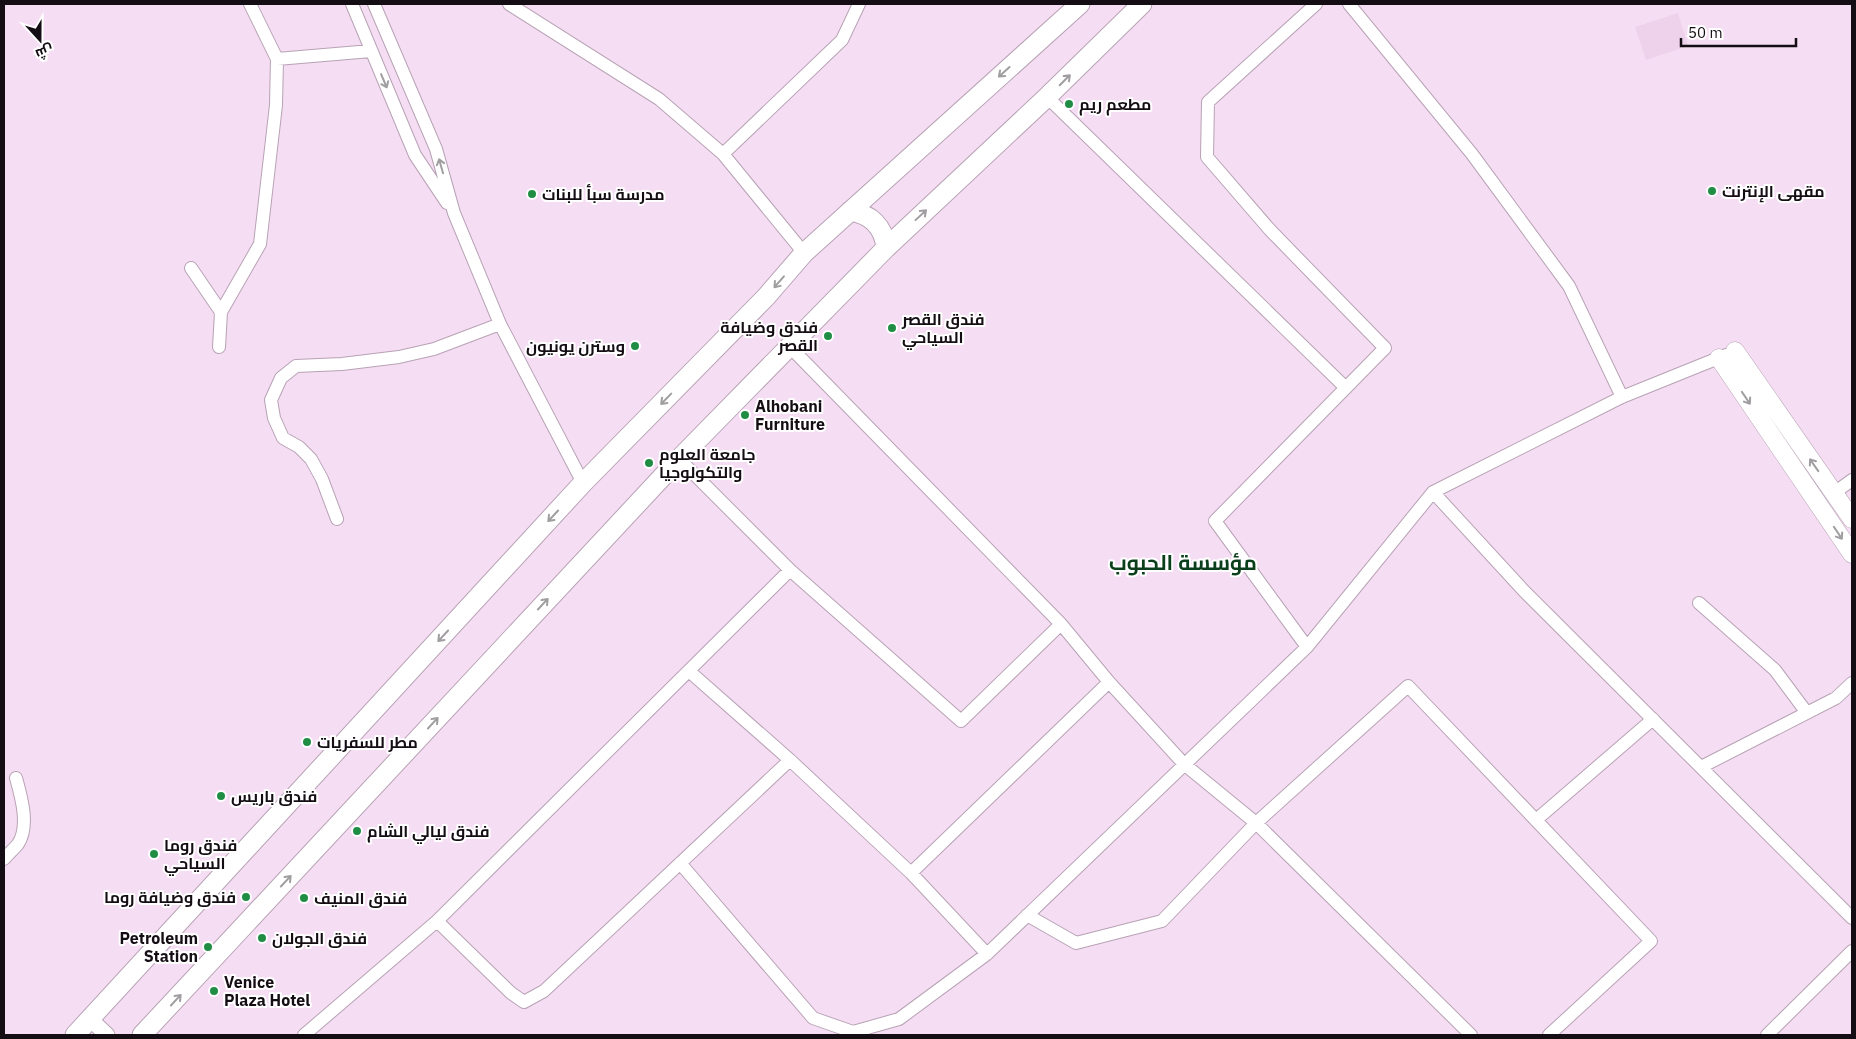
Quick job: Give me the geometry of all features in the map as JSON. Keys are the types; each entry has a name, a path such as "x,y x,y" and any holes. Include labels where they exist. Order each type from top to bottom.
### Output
{"main road":[{"path":"75,1035 583,483 766,296 804,253 1080,4"},
{"path":"142,1035 679,459 886,248 1048,97 1142,4"},
{"path":"850,210 864,214 876,222 883,234 886,248"},
{"path":"1735,351 1852,519"},
{"path":"1719,358 1852,554"}],"street":[{"path":"219,346 221,312 260,244 276,105 277,60 250,4"},
{"path":"352,4 415,155 454,213"},
{"path":"374,4 436,149 454,213 500,324 583,483"},
{"path":"508,4 659,99 723,154 804,253"},
{"path":"723,154 842,40 859,4"},
{"path":"1307,647 1215,521 1385,348 1270,230 1207,157 1208,102 1316,4"},
{"path":"1349,4 1472,154 1569,286 1622,397"},
{"path":"277,60 371,51"},
{"path":"1048,97 1346,388"},
{"path":"191,268 221,312"},
{"path":"337,519 322,479 311,460 299,447 283,438 274,418 271,400 281,378 296,366 342,364 399,357 434,348 500,324"},
{"path":"789,346 1061,624 1109,682 1184,764 1256,823 1471,1035"},
{"path":"680,863 814,1018 853,1032 898,1019 987,954 1307,647 1434,492 1622,397 1735,351"},
{"path":"679,459 790,570 961,721 1061,624"},
{"path":"1834,493 1852,480"},
{"path":"1434,492 1524,591 1852,918"},
{"path":"304,1035 437,921 690,672 790,570"},
{"path":"1699,603 1775,670 1807,713"},
{"path":"690,672 790,760 911,873 987,954"},
{"path":"911,873 1109,682"},
{"path":"1701,767 1836,698 1852,683"},
{"path":"1027,915 1076,943 1162,921 1256,823 1408,686 1651,940 1550,1035"},
{"path":"1536,820 1653,719"},
{"path":"437,921 510,993 524,1002 544,991 790,760"},
{"path":"4,859 19,843 24,823 23,802 16,778"},
{"path":"1767,1035 1852,951"},
{"path":"90,1019 107,1035"}],"shaded area":[{"path":"1678,13 1688,46 1646,60 1635,27"}],"place":[{"name":"مطعم ريم","path":"1069,104"},
{"name":"مقهى الإنترنت","path":"1712,191"},
{"name":"مدرسة سبأ للبنات","path":"532,194"},
{"name":"فندق القصر السياحي","path":"892,328"},
{"name":"فندق وضيافة القصر","path":"828,336"},
{"name":"وسترن يونيون","path":"635,346"},
{"name":"Alhobani Furniture","path":"745,415"},
{"name":"جامعة العلوم والتكولوجيا","path":"649,463"},
{"name":"مطر للسفريات","path":"307,742"},
{"name":"فندق باريس","path":"221,796"},
{"name":"فندق ليالي الشام","path":"357,831"},
{"name":"فندق روما السياحي","path":"154,854"},
{"name":"فندق وضيافة روما","path":"246,897"},
{"name":"فندق المنيف","path":"304,898"},
{"name":"فندق الجولان","path":"262,938"},
{"name":"Petroleum Station","path":"208,947"},
{"name":"Venice Plaza Hotel","path":"214,991"}],"district":[{"name":"مؤسسة الحبوب","path":"1183,563"}]}
